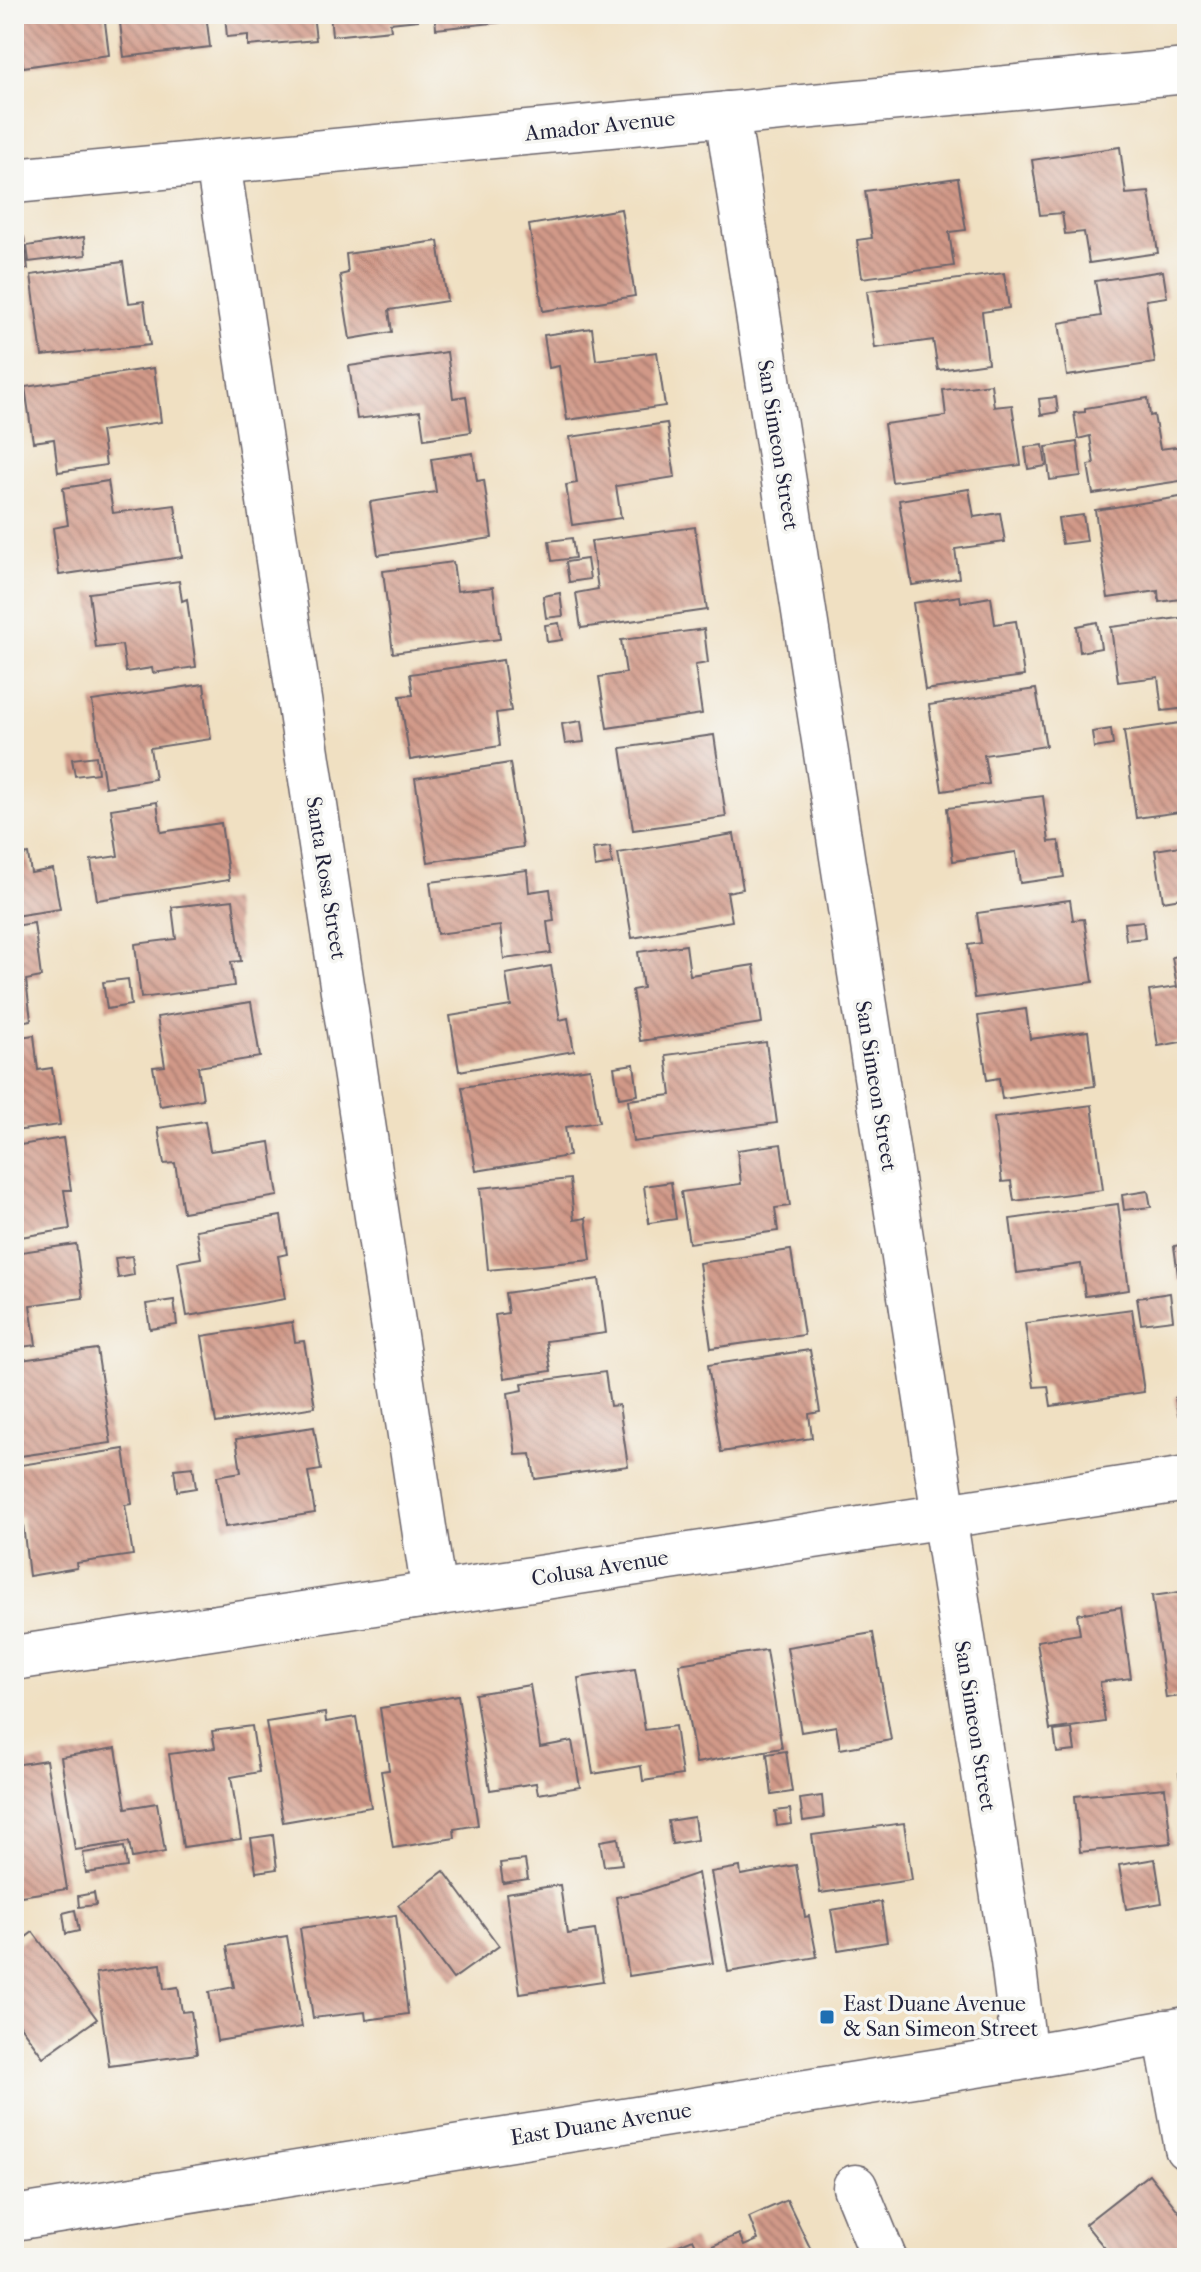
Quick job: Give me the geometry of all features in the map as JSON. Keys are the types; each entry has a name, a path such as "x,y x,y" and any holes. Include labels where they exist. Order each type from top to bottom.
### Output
{"street":[{"name":"Amador Avenue","path":"14,181 1187,71"},
{"name":"San Simeon Street","path":"727,114 1013,1961 1025,2057"},
{"name":"Santa Rosa Street","path":"218,163 434,1594"},
{"name":"Colusa Avenue","path":"14,1658 1187,1479"},
{"name":"East Duane Avenue","path":"14,2218 1025,2057 1176,2030"},
{"path":"1176,2030 1187,2148"},
{"path":"855,2187 884,2258"}],"building":[{"path":"16,14 104,14 109,55 23,67"},
{"path":"119,14 206,14 210,47 124,57"},
{"path":"225,14 313,14 316,40 248,46 248,35 227,37"},
{"path":"330,14 418,14 418,20 390,23 391,30 332,36"},
{"path":"435,14 521,14 522,20 436,29"},
{"path":"536,14 601,14 601,16 536,21"},
{"path":"1120,147 1126,194 1149,192 1158,253 1089,263 1084,232 1065,234 1062,213 1040,215 1032,160"},
{"path":"958,178 966,230 949,232 954,266 862,278 857,240 872,238 865,191"},
{"path":"621,209 635,296 543,311 529,225"},
{"path":"24,237 28,269 14,271 14,238"},
{"path":"84,237 86,255 29,262 27,246"},
{"path":"438,241 447,301 389,310 392,332 350,339 340,275 348,273 346,254"},
{"path":"123,262 129,303 144,301 150,345 42,356 31,275"},
{"path":"1163,271 1167,297 1146,300 1155,363 1067,376 1059,323 1101,316 1095,281"},
{"path":"1004,273 1009,308 982,312 988,363 938,370 933,340 875,348 867,291"},
{"path":"592,328 596,360 657,352 665,406 567,420 559,366 549,368 544,335"},
{"path":"447,352 453,398 466,396 471,432 424,439 420,411 357,419 349,366"},
{"path":"154,368 161,422 101,431 106,465 58,472 54,439 33,442 25,387"},
{"path":"991,384 994,407 1012,405 1021,465 892,482 884,424 946,416 943,390"},
{"path":"1056,397 1058,412 1041,415 1039,399"},
{"path":"1148,398 1160,449 1183,446 1184,456 1187,456 1187,480 1093,494 1088,465 1094,464 1090,436 1078,439 1074,413 1085,412 1085,408"},
{"path":"667,423 675,477 616,486 621,518 572,525 566,485 577,483 570,437"},
{"path":"1077,442 1081,476 1050,480 1046,447"},
{"path":"1043,445 1046,466 1028,469 1025,447"},
{"path":"473,453 477,481 484,480 492,538 378,555 370,502 436,492 431,459"},
{"path":"108,481 113,513 175,505 182,557 59,575 53,528 68,525 63,488"},
{"path":"969,489 974,517 1000,513 1005,542 955,549 959,578 912,585 899,500"},
{"path":"1187,496 1187,598 1159,602 1158,591 1108,598 1095,510"},
{"path":"1083,515 1087,541 1062,544 1058,518"},
{"path":"695,527 707,610 581,628 576,593 598,589 591,541"},
{"path":"572,538 575,558 552,561 549,541"},
{"path":"587,559 590,579 569,582 566,562"},
{"path":"453,562 457,591 493,587 500,639 393,653 383,571"},
{"path":"179,581 182,601 187,599 196,667 153,673 152,668 126,672 122,645 96,648 89,593"},
{"path":"560,593 563,616 546,618 543,596"},
{"path":"960,596 961,602 991,597 995,624 1016,621 1024,676 925,690 913,603"},
{"path":"1187,617 1187,708 1162,711 1158,677 1118,682 1111,627"},
{"path":"1097,622 1101,648 1080,652 1077,626"},
{"path":"559,623 562,640 547,642 545,625"},
{"path":"704,629 708,663 695,665 702,714 607,728 599,677 626,673 621,640"},
{"path":"503,660 511,711 496,713 500,746 410,760 400,696 413,695 410,674"},
{"path":"204,684 211,739 150,748 155,779 105,787 92,701"},
{"path":"1036,689 1046,746 984,755 989,784 942,791 929,705"},
{"path":"581,721 584,742 565,744 562,724"},
{"path":"1187,722 1187,811 1136,818 1124,731"},
{"path":"14,729 20,757 14,758"},
{"path":"1111,729 1113,745 1094,748 1092,732"},
{"path":"714,735 726,817 633,830 621,748"},
{"path":"96,756 98,773 75,776 72,759"},
{"path":"510,763 523,847 428,862 415,778"},
{"path":"1043,796 1049,842 1059,841 1064,877 1020,883 1016,852 953,861 947,808"},
{"path":"157,802 161,832 221,823 229,880 97,900 91,860 118,856 111,809"},
{"path":"734,834 743,889 727,892 732,921 632,938 618,853"},
{"path":"1187,845 1187,897 1163,901 1155,850"},
{"path":"610,847 612,864 595,867 593,849"},
{"path":"28,854 31,873 53,869 60,909 14,916 14,857"},
{"path":"527,870 529,892 550,889 554,921 547,922 551,953 504,959 500,926 437,934 430,882"},
{"path":"233,900 241,961 231,962 234,986 141,998 135,944 176,939 172,907"},
{"path":"1070,900 1073,920 1084,919 1093,982 975,998 968,945 981,943 977,913"},
{"path":"1143,921 1145,938 1126,940 1124,923"},
{"path":"34,923 41,977 26,980 31,1020 14,1023 14,926"},
{"path":"686,945 690,975 754,965 762,1023 640,1041 632,990 643,988 638,952"},
{"path":"1187,954 1187,1041 1158,1046 1149,991 1177,987 1172,957"},
{"path":"551,966 560,1020 568,1018 574,1051 459,1071 450,1016 511,1006 506,974"},
{"path":"128,979 131,1005 107,1009 103,982"},
{"path":"251,1002 260,1057 198,1067 203,1099 160,1106 153,1067 165,1066 157,1017"},
{"path":"1026,1009 1030,1039 1088,1031 1095,1086 1002,1099 999,1078 987,1080 978,1016"},
{"path":"34,1035 38,1070 52,1068 60,1125 14,1131 14,1038"},
{"path":"766,1042 777,1123 633,1142 628,1100 671,1095 666,1055"},
{"path":"634,1064 638,1095 619,1098 614,1067"},
{"path":"590,1068 599,1122 565,1127 569,1156 476,1171 462,1087"},
{"path":"1092,1105 1103,1190 1014,1201 1011,1181 1002,1182 994,1118"},
{"path":"205,1121 210,1151 270,1142 278,1196 183,1212 175,1163 164,1164 158,1128"},
{"path":"63,1138 71,1190 64,1190 70,1229 14,1238 14,1146"},
{"path":"781,1144 790,1206 775,1208 778,1231 689,1243 681,1192 741,1184 737,1150"},
{"path":"570,1179 574,1220 586,1218 591,1260 488,1270 480,1188"},
{"path":"671,1182 676,1219 649,1223 644,1186"},
{"path":"1148,1191 1151,1207 1124,1210 1122,1195"},
{"path":"1118,1204 1129,1290 1085,1296 1081,1264 1017,1273 1010,1219"},
{"path":"281,1216 287,1254 278,1256 285,1299 187,1316 178,1262 201,1258 196,1230"},
{"path":"76,1244 83,1298 30,1305 36,1345 14,1348 14,1253"},
{"path":"1187,1244 1187,1281 1179,1282 1174,1246"},
{"path":"791,1250 804,1335 711,1348 699,1263"},
{"path":"132,1256 134,1275 118,1278 115,1258"},
{"path":"599,1279 606,1333 546,1341 551,1371 504,1378 495,1315 508,1313 505,1293"},
{"path":"1170,1293 1173,1320 1141,1324 1137,1298"},
{"path":"174,1300 177,1325 150,1329 146,1304"},
{"path":"1132,1309 1144,1392 1051,1406 1048,1386 1034,1387 1025,1323"},
{"path":"292,1322 295,1342 304,1341 315,1407 216,1423 202,1336"},
{"path":"97,1349 111,1443 20,1456 14,1415 14,1361"},
{"path":"810,1350 820,1412 809,1414 812,1438 721,1452 708,1365"},
{"path":"605,1372 610,1406 619,1405 628,1466 535,1479 531,1454 516,1455 508,1393 523,1390 522,1383"},
{"path":"1187,1396 1187,1414 1178,1415 1175,1397"},
{"path":"314,1427 321,1470 308,1472 315,1513 225,1527 217,1476 241,1472 236,1439"},
{"path":"124,1449 132,1504 125,1505 133,1555 76,1563 77,1568 29,1576 22,1516 18,1517 14,1488 14,1466"},
{"path":"193,1467 196,1488 177,1491 174,1469"},
{"path":"1187,1591 1187,1695 1166,1698 1152,1596"},
{"path":"1121,1607 1131,1678 1100,1682 1105,1722 1050,1730 1037,1641 1080,1634 1077,1614"},
{"path":"873,1633 891,1740 840,1749 836,1726 801,1732 787,1647"},
{"path":"766,1650 782,1748 696,1763 679,1664"},
{"path":"635,1669 645,1730 675,1726 682,1775 643,1781 641,1766 593,1774 578,1678"},
{"path":"530,1685 540,1747 572,1741 580,1787 538,1794 536,1783 490,1790 475,1694"},
{"path":"458,1695 478,1825 454,1829 455,1838 393,1848 381,1771 389,1770 380,1708"},
{"path":"325,1713 326,1722 356,1717 371,1807 283,1822 266,1722"},
{"path":"252,1726 259,1772 231,1777 241,1839 183,1847 169,1754 215,1748 212,1731"},
{"path":"1072,1729 1075,1751 1057,1753 1054,1731"},
{"path":"116,1748 126,1808 157,1803 165,1852 132,1858 129,1842 75,1850 61,1757"},
{"path":"786,1751 792,1792 772,1795 767,1754"},
{"path":"46,1760 67,1889 14,1897 14,1765"},
{"path":"1187,1772 1187,1811 1185,1811 1179,1773"},
{"path":"1165,1788 1171,1843 1080,1852 1075,1796"},
{"path":"822,1796 824,1818 803,1821 800,1799"},
{"path":"790,1809 792,1824 777,1826 775,1811"},
{"path":"694,1817 697,1840 672,1844 668,1821"},
{"path":"904,1823 912,1880 820,1893 812,1835"},
{"path":"273,1835 277,1869 256,1872 251,1838"},
{"path":"618,1838 622,1864 604,1866 600,1841"},
{"path":"124,1847 127,1867 86,1873 83,1853"},
{"path":"1155,1859 1162,1903 1126,1909 1119,1865"},
{"path":"525,1860 528,1879 503,1883 500,1863"},
{"path":"796,1865 805,1917 809,1916 817,1957 728,1972 711,1872 740,1867 741,1875"},
{"path":"444,1871 499,1946 453,1979 398,1905"},
{"path":"698,1873 713,1963 629,1976 616,1897 643,1892"},
{"path":"560,1885 567,1934 595,1930 603,1981 520,1993 506,1893"},
{"path":"94,1893 96,1905 79,1907 78,1896"},
{"path":"881,1902 887,1942 838,1950 831,1910"},
{"path":"75,1910 79,1931 66,1934 63,1913"},
{"path":"396,1915 408,2014 366,2020 365,2012 313,2018 300,1928"},
{"path":"33,1932 97,2019 43,2057 14,2017 14,1946"},
{"path":"287,1936 302,2027 217,2041 209,1992 234,1987 227,1946"},
{"path":"161,1964 164,1989 178,1987 182,2012 191,2011 197,2054 109,2066 96,1973"},
{"path":"1149,2174 1187,2222 1187,2258 1113,2258 1085,2224"},
{"path":"787,2200 815,2258 659,2258 657,2254 693,2239 699,2252 739,2234 744,2246 758,2240 749,2217"}],"place":[{"name":"East Duane Avenue & San Simeon Street","path":"827,2017"}]}
